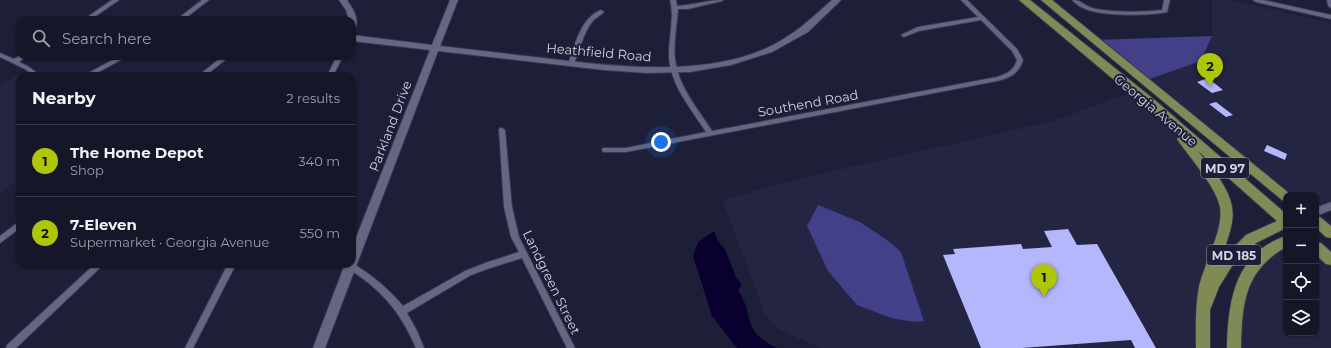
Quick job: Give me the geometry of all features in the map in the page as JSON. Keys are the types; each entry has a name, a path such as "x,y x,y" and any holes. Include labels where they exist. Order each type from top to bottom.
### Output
{"main road":[{"name":"Georgia Avenue","path":"1024,0 1164,114 1283,219"},
{"name":"Georgia Avenue","path":"1046,0 1283,195"},
{"path":"1164,114 1210,174 1220,190 1226,208 1226,222 1206,286 1203,310"},
{"name":"MD 185","path":"1204,348 1203,310 1213,285 1227,262 1251,238 1283,223"},
{"name":"MD 185","path":"1234,348 1235,308 1240,289 1249,271 1268,251 1283,243"},
{"path":"1319,250 1331,260"}],"street":[{"path":"92,16 116,0"},
{"path":"184,16 206,0"},
{"path":"343,0 353,16"},
{"name":"Parkland Drive","path":"356,249 454,0"},
{"path":"673,0 675,8 672,59 674,70 678,81 710,133"},
{"path":"675,8 688,7 720,0"},
{"name":"Heathfield Road","path":"356,38 624,70 674,70 711,66 765,51 805,31 826,13 837,0"},
{"path":"964,0 981,18"},
{"path":"1075,0 1085,7 1094,10 1124,12 1163,11 1166,10 1167,0"},
{"path":"1256,0 1331,17"},
{"path":"1330,0 1331,6"},
{"path":"571,64 589,21 601,12"},
{"path":"904,35 918,29 981,18"},
{"name":"Southend Road","path":"605,150 626,150 992,80 1014,73 1019,67 1020,60 1014,50 981,18"},
{"path":"0,55 31,72"},
{"path":"94,72 116,60"},
{"path":"206,72 222,60"},
{"path":"332,72 338,60"},
{"name":"Landgreen Street","path":"502,130 508,207 515,237 571,348"},
{"path":"1319,211 1331,206"},
{"path":"0,240 16,227"},
{"path":"402,311 468,273 523,254"},
{"path":"10,348 96,268"},
{"path":"188,348 230,268"},
{"name":"Parkland Drive","path":"319,348 349,268"},
{"path":"355,268 384,289 402,311 420,348"}],"shaded area":[{"path":"1212,0 1231,0 1331,23 1331,206 1319,211 1319,192 1283,193 1144,81 1201,61 1212,36"},
{"path":"1212,36 1201,61 1144,81 1094,40"},
{"path":"16,76 16,181 0,193 0,85"},
{"path":"1134,91 1164,114 1189,148 1226,207 1212,266 1203,348 821,348 778,329 765,314 722,200 798,179 1053,121"},
{"path":"818,205 860,222 887,240 901,252 924,321 914,322 891,318 857,305 828,271 807,226"},
{"path":"714,231 718,241 725,249 736,277 742,285 738,290 753,329 765,341 777,348 737,348 712,316 693,256 698,242"},
{"path":"1283,243 1283,336 1319,336 1319,250 1331,260 1331,348 1234,348 1249,271"}],"building":[{"path":"1208,78 1223,90 1212,93 1197,82"},
{"path":"1216,102 1233,115 1226,117 1209,104"},
{"path":"1267,145 1287,154 1285,160 1264,151"},
{"path":"1068,229 1077,245 1097,244 1156,348 1135,348 1131,340 1022,348 981,348 943,255 955,254 953,249 1021,244 1023,249 1052,247 1044,231"}],"place":[{"name":"7-Eleven","path":"1210,86"},
{"name":"The Home Depot","path":"1044,297"}]}
